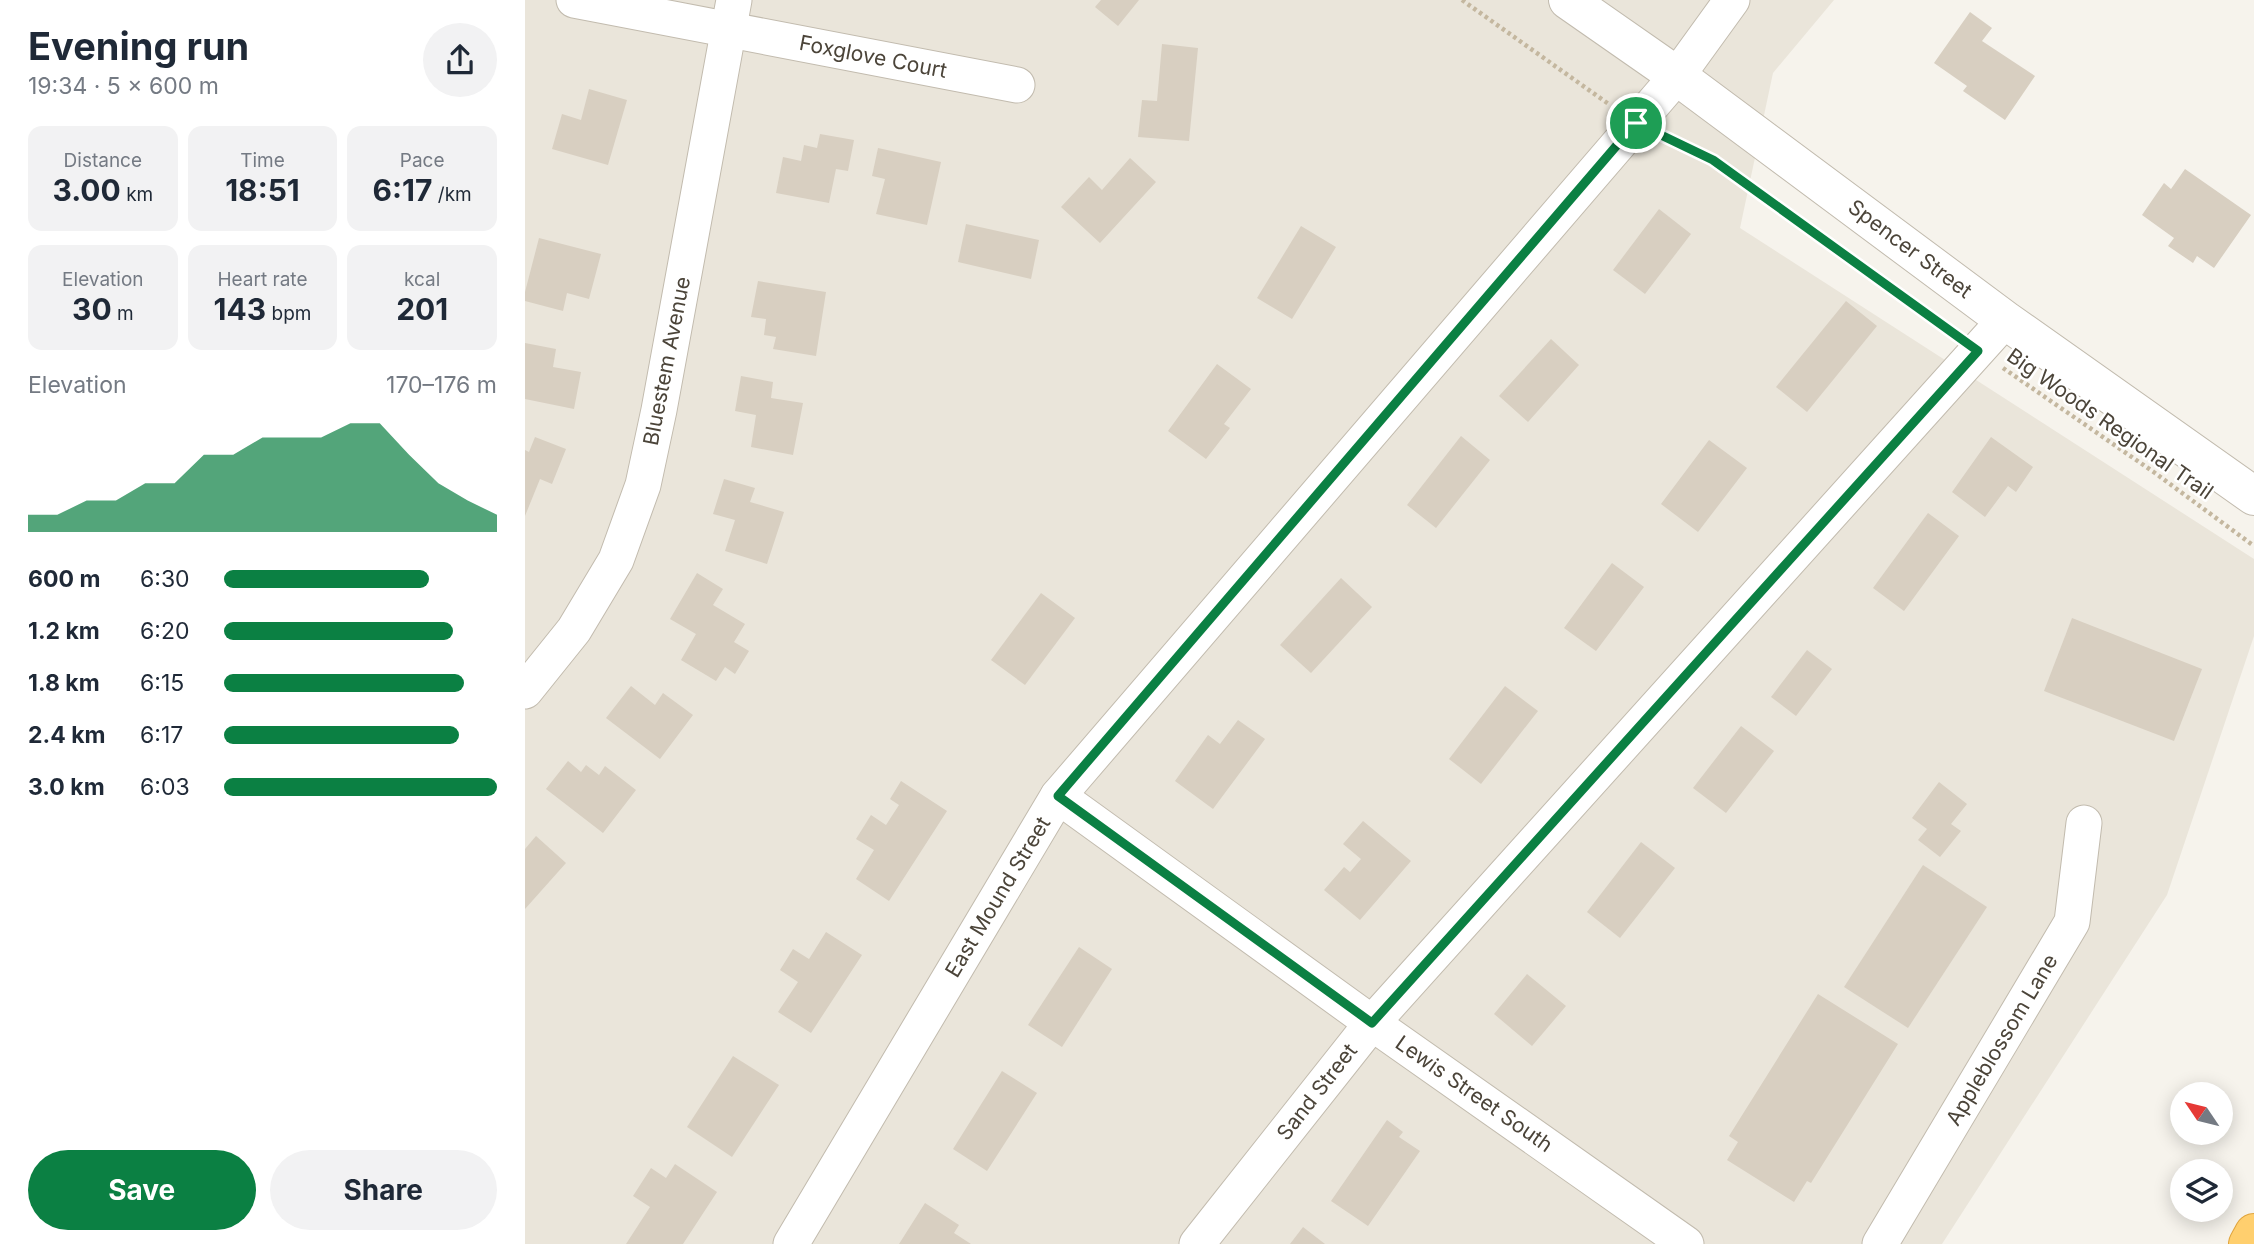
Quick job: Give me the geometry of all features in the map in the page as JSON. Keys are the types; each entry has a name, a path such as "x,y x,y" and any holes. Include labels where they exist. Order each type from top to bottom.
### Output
{"highway":[{"path":"2248,1244 2254,1233"}],"street":[{"name":"Foxglove Court","path":"574,0 731,15 1017,85"},
{"name":"Spencer Street","path":"1568,0 1677,76 2005,320 2254,496"},
{"name":"East Mound Street","path":"791,1244 1058,796 1677,76 1732,0"},
{"name":"Bluestem Avenue","path":"525,691 574,630 616,560 643,485 731,15"},
{"name":"Sand Street","path":"1197,1244 1372,1023 2005,320"},
{"name":"Lewis Street South","path":"1058,796 1372,1023 1686,1244"},
{"name":"Appleblossom Lane","path":"1880,1244 2072,922 2084,823"}],"path":[{"name":"Big Woods Regional Trail","path":"1462,0 1636,123 1713,160 2254,546"}],"shaded area":[{"path":"525,0 1834,0 1773,73 1740,228 2254,559 2254,636 2167,895 1942,1244 525,1244"}],"building":[{"path":"1101,0 1139,0 1118,26 1095,7"},
{"path":"1970,12 1992,28 1982,41 2035,76 2005,120 1963,91 1967,86 1934,63"},
{"path":"1162,44 1198,48 1189,141 1138,137 1142,100 1157,101"},
{"path":"589,89 627,100 608,165 552,149 562,114 581,120"},
{"path":"820,134 854,140 848,171 836,169 829,203 776,193 783,157 801,161 804,145 817,148"},
{"path":"878,148 941,162 927,225 876,214 885,179 872,176"},
{"path":"1130,158 1156,182 1100,243 1061,207 1089,177 1102,190"},
{"path":"2185,169 2251,215 2214,268 2197,256 2193,263 2168,246 2174,238 2142,215 2164,183 2171,189"},
{"path":"1659,209 1691,234 1645,294 1613,270"},
{"path":"966,224 1039,240 1031,279 958,262"},
{"path":"1301,226 1336,247 1292,319 1257,298"},
{"path":"539,238 601,254 589,299 567,293 563,311 525,301"},
{"path":"758,281 826,292 816,356 773,349 776,337 764,335 766,319 751,317"},
{"path":"1846,301 1877,326 1807,412 1776,387"},
{"path":"1551,339 1579,365 1528,422 1499,396"},
{"path":"525,343 556,349 553,367 581,372 574,409 525,399"},
{"path":"1217,364 1251,389 1224,424 1230,428 1206,459 1168,431"},
{"path":"741,376 773,382 771,398 803,403 793,455 751,447 756,415 735,411"},
{"path":"1461,436 1490,460 1436,528 1407,505"},
{"path":"535,437 566,449 552,484 540,479 525,516 525,450 529,452"},
{"path":"1991,437 2033,467 2016,492 2008,486 1985,517 1952,492"},
{"path":"1709,440 1747,468 1698,532 1661,504"},
{"path":"724,479 755,488 750,502 784,512 767,564 725,551 735,520 713,514"},
{"path":"1928,513 1959,536 1904,611 1873,588"},
{"path":"1612,563 1644,587 1596,651 1564,628"},
{"path":"697,573 723,589 713,605 745,624 734,642 749,651 735,674 725,667 716,681 681,660 696,634 670,619"},
{"path":"1341,578 1372,607 1311,673 1280,645"},
{"path":"1041,593 1075,618 1025,685 991,660"},
{"path":"2072,618 2202,669 2174,741 2044,691"},
{"path":"1807,650 1832,669 1796,716 1771,697"},
{"path":"631,686 655,705 663,693 693,715 660,759 606,718"},
{"path":"1505,686 1538,711 1481,784 1449,759"},
{"path":"1238,720 1265,739 1213,809 1175,781 1208,735 1220,744"},
{"path":"1741,726 1774,751 1726,813 1693,788"},
{"path":"568,761 581,772 586,765 599,775 605,766 636,790 603,833 546,789"},
{"path":"901,781 947,811 889,901 856,879 874,850 856,839 871,815 886,825 899,805 890,799"},
{"path":"1939,782 1967,804 1951,824 1961,831 1940,857 1918,840 1927,829 1912,818"},
{"path":"1363,821 1411,861 1360,920 1324,890 1344,867 1350,872 1361,859 1343,844"},
{"path":"536,836 566,863 525,909 525,849"},
{"path":"1641,842 1675,868 1620,938 1587,912"},
{"path":"1923,865 1987,907 1908,1028 1844,987"},
{"path":"826,932 862,955 811,1033 778,1012 798,982 780,970 793,949 809,959"},
{"path":"1079,947 1112,969 1062,1047 1028,1025"},
{"path":"1527,974 1566,1006 1532,1046 1494,1014"},
{"path":"1818,994 1898,1044 1811,1183 1807,1181 1794,1202 1727,1160 1738,1142 1729,1136"},
{"path":"733,1056 779,1085 732,1157 687,1127"},
{"path":"1002,1071 1037,1093 987,1171 953,1149"},
{"path":"1387,1120 1403,1132 1399,1137 1420,1151 1368,1226 1331,1201"},
{"path":"675,1164 717,1192 683,1244 626,1244 650,1207 633,1196 651,1168 666,1178"},
{"path":"925,1203 959,1225 954,1233 971,1244 899,1244"},
{"path":"1303,1227 1325,1244 1290,1244"}],"route":[{"path":"1636,123 1713,160 1978,351 1372,1023 1058,796 1636,123"}]}
